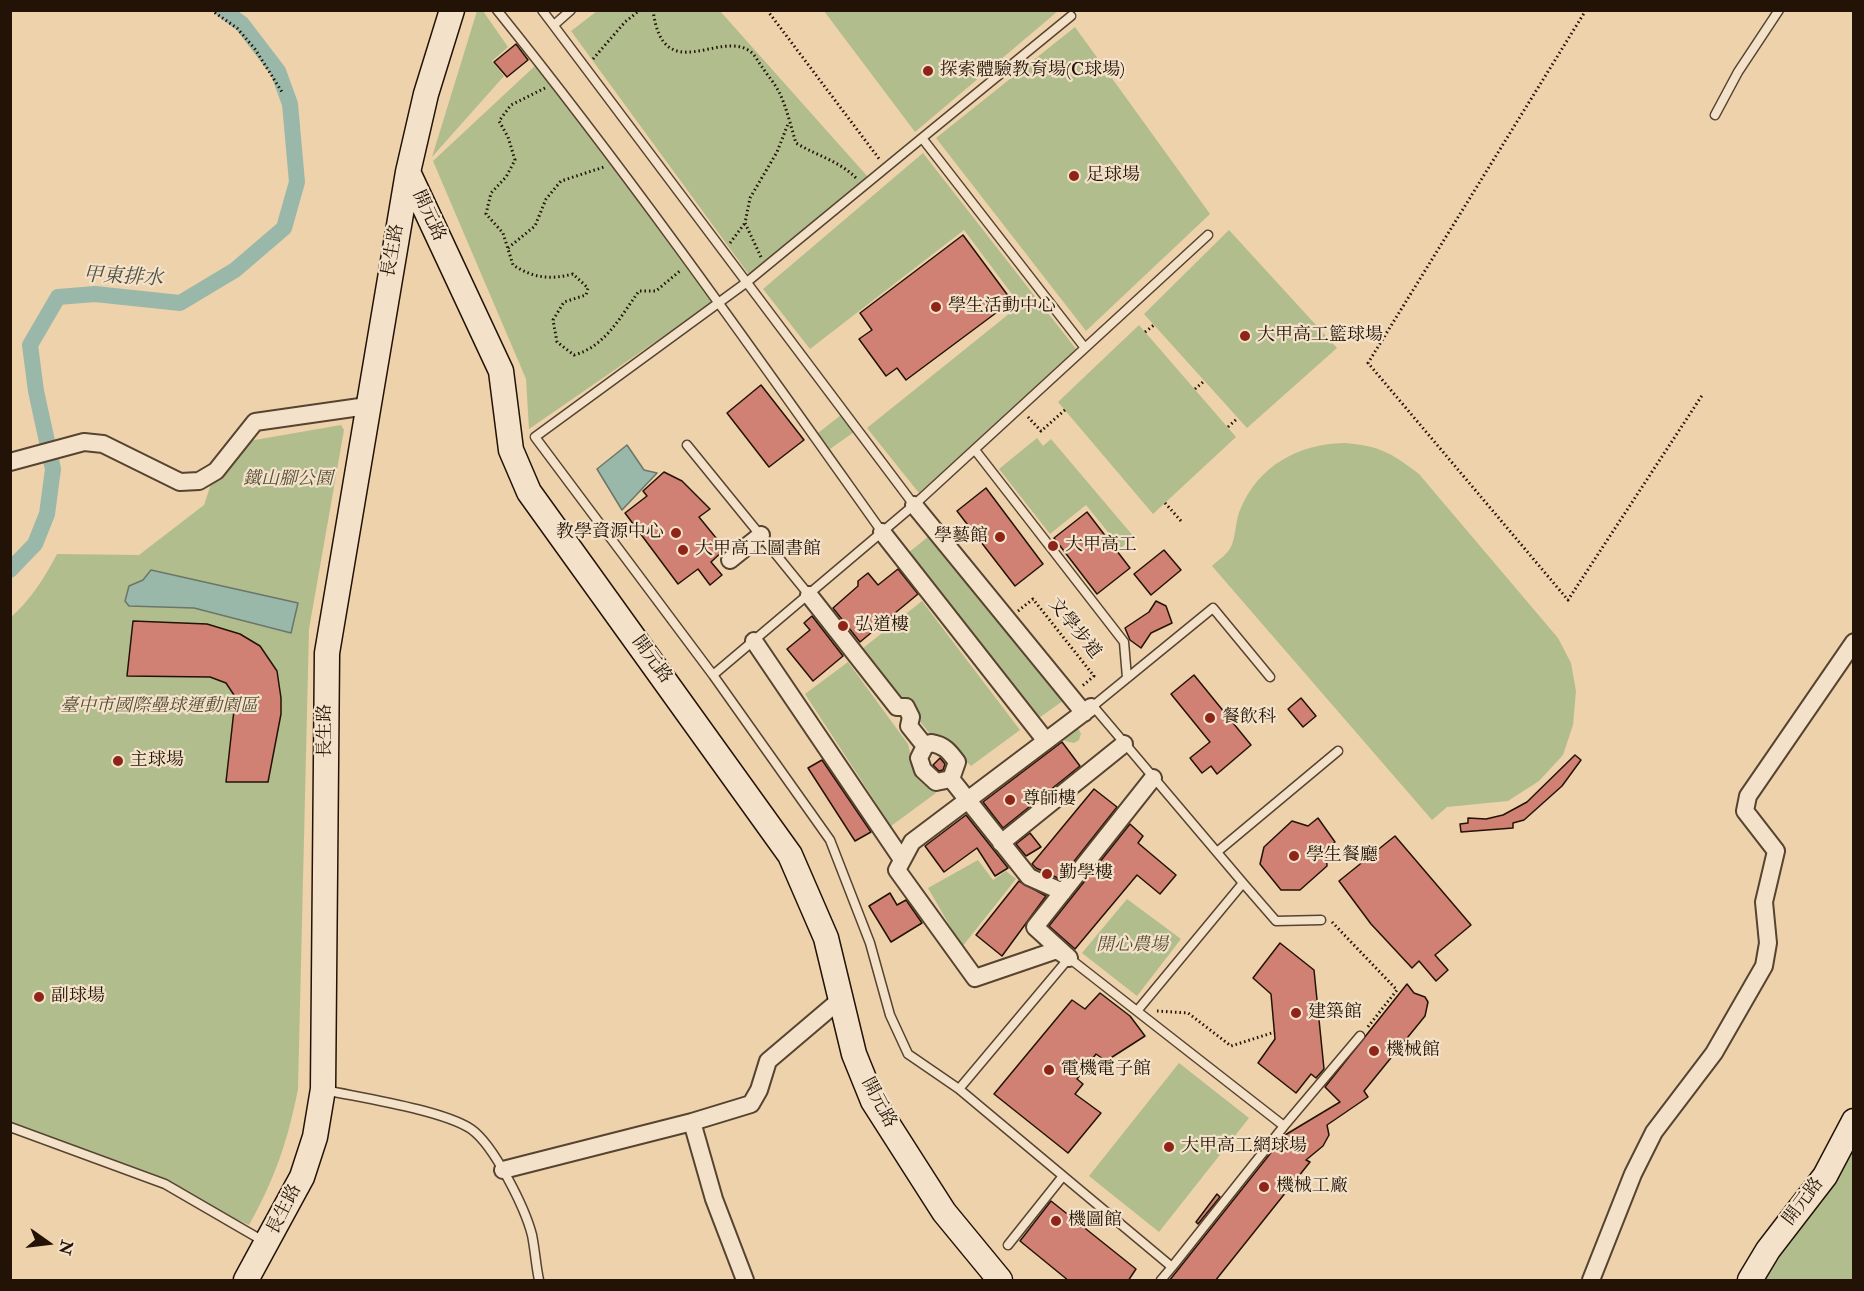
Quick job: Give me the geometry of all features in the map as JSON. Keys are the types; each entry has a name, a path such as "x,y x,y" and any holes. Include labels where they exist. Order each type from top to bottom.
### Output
{"street":[{"name":"開元路","path":"452,10 426,94 408,172 501,371 511,450 529,492 790,855 826,938 854,1054 873,1101 944,1212 1000,1281"},
{"name":"長生路","path":"246,1281 268,1244 302,1177 315,1137 323,1089 327,653 408,172"},
{"path":"10,462 84,442 103,444 180,482 199,481 216,471 255,422 367,406"},
{"path":"914,506 1071,697 1088,709 912,842 901,858 897,870 975,978 1056,950 1069,958"},
{"path":"882,532 1046,741"},
{"path":"730,560 761,535"},
{"path":"809,595 897,707 906,707 911,717 909,726 925,746"},
{"path":"754,640 901,858"},
{"path":"1591,1281 1633,1173 1654,1132 1714,1053 1764,966 1768,943 1764,902 1776,851 1744,811 1748,796 1854,642"},
{"path":"931,743 937,744 957,762 951,779 936,782 923,770 919,758 925,746 931,743"},
{"path":"1001,843 1124,744"},
{"path":"1069,958 1035,927 1154,778"},
{"path":"951,779 1029,876 1062,892"},
{"path":"503,1170 692,1122 751,1104 759,1090 768,1061 841,999"},
{"name":"開元路","path":"1750,1281 1768,1251 1825,1176 1854,1121"},
{"path":"692,1122 714,1199 745,1281"}],"lane":[{"path":"497,10 555,82 720,303 882,532"},
{"path":"542,10 914,506"},
{"path":"554,25 571,10"},
{"path":"1715,115 1737,72 1779,10"},
{"path":"1071,16 747,282 535,437 713,675 830,840 870,943 890,1015 909,1054 959,1089 1172,1267"},
{"path":"922,138 1085,348"},
{"path":"713,675 914,506 1208,236"},
{"path":"687,445 809,595"},
{"path":"975,450 1124,642 1127,678"},
{"path":"1270,677 1213,608 1088,709 1124,744 1276,921 1321,920"},
{"path":"1217,852 1338,751"},
{"path":"1137,1011 1243,883"},
{"path":"959,1089 1069,958 1284,1126"},
{"path":"1161,1281 1284,1126 1360,1036"},
{"path":"323,1089 440,1116 470,1129 486,1144 503,1170 532,1234 539,1281"},
{"path":"10,1127 165,1184 268,1244"},
{"path":"1008,1245 1063,1176"}],"path":[{"path":"211,10 237,28 255,50 282,92"},
{"path":"586,67 625,22 640,10"},
{"path":"653,10 655,25 664,44 680,52 703,52 733,45 751,52 780,94 796,143 819,157 844,166 864,186"},
{"path":"767,10 886,168"},
{"path":"1586,10 1368,363 1568,600 1703,394"},
{"path":"555,82 511,105 499,121 508,137 515,160 506,177 491,193 486,214 503,233 513,265 528,274 554,279 573,274 588,288 586,295 564,302 554,321 557,342 574,355 589,351 610,331 639,291 656,291 690,264"},
{"path":"723,249 740,232 745,223 750,198 777,152 789,122"},
{"path":"508,248 535,226 546,199 561,181 601,169 612,160"},
{"path":"745,223 766,267"},
{"path":"1145,332 1154,325"},
{"path":"1195,389 1204,381"},
{"path":"1020,408 1041,432 1065,410"},
{"path":"1228,427 1238,418"},
{"path":"1165,503 1181,521"},
{"name":"文學步道","path":"1007,620 1033,599 1094,676 1071,697"},
{"path":"1321,920 1329,919 1397,990 1360,1036"},
{"path":"1137,1011 1188,1013 1231,1046 1275,1032"}],"green space":[{"path":"477,11 483,11 508,47 492,61 504,76 432,157"},
{"path":"597,11 720,11 868,177 750,276 571,31"},
{"name":"探索體驗教育場(C球場)","path":"824,11 1058,11 915,132"},
{"name":"足球場","path":"1075,27 1210,214 1086,331 936,138"},
{"path":"537,64 713,302 529,429 526,379 433,161"},
{"path":"923,153 1076,349 919,493 867,428 1020,305 964,230 810,349 763,289"},
{"name":"大甲高工籃球場","path":"1229,230 1337,348 1247,428 1144,314"},
{"path":"1139,325 1236,437 1153,514 1058,402"},
{"path":"841,415 854,432 830,449 818,433"},
{"name":"臺中市國際壘球運動園區","path":"341,425 344,430 309,629 298,1089 280,1159 249,1225 51,1137 11,1124 10,618 36,588 57,554 139,555 204,505 213,478 249,441"},
{"path":"1037,438 1043,446 1051,439 1134,537 1121,548 1086,505 1050,534 999,469"},
{"path":"1344,443 1384,451 1419,474 1558,638 1571,663 1576,691 1573,725 1563,755 1539,781 1508,801 1447,807 1432,820 1212,566 1231,546 1240,510 1257,481 1282,460 1296,453 1327,444"},
{"path":"934,532 1067,698 1036,720 903,557"},
{"path":"922,601 1020,730 971,766 939,737 930,734 862,649"},
{"path":"848,662 908,744 916,776 929,783 936,793 891,826 805,694"},
{"path":"1077,726 1081,734 1079,740 1074,743 1065,741 1062,735"},
{"path":"978,860 993,880 1006,871 1016,879 962,947 928,888"},
{"name":"開心農場","path":"1127,899 1181,939 1137,996 1082,953"},
{"name":"大甲高工網球場","path":"1179,1063 1249,1118 1159,1232 1089,1176"},
{"path":"1853,1108 1853,1280 1741,1280"}],"shaded area":[{"path":"627,445 644,470 657,473 622,510 597,469"},
{"path":"151,570 298,603 291,633 194,608 129,606 125,601 129,586 143,580"}],"building":[{"path":"516,44 528,60 507,77 494,62"},
{"name":"學生活動中心","path":"963,235 1012,301 906,380 897,368 886,376 859,339 872,330 860,313"},
{"path":"761,385 804,440 769,467 727,413"},
{"name":"教學資源中心","path":"664,472 682,481 710,509 699,517 725,549 711,562 722,575 710,585 698,569 678,584 625,513 647,496 643,491"},
{"name":"學藝館","path":"986,488 1043,564 1015,586 957,511"},
{"path":"1087,512 1130,568 1097,594 1054,538"},
{"path":"1164,550 1181,570 1151,595 1134,574"},
{"path":"898,569 918,594 860,642 833,608 858,586 858,581 868,573 878,585"},
{"path":"1156,601 1166,606 1172,623 1151,633 1141,648 1130,640 1125,628 1149,612"},
{"path":"812,616 843,656 813,681 787,649 810,630 804,623"},
{"path":"133,621 207,624 240,634 260,646 277,671 281,698 281,714 268,782 226,782 234,695 226,683 210,677 127,676"},
{"name":"餐飲科","path":"1194,675 1251,745 1217,774 1211,766 1202,773 1190,758 1210,742 1171,694"},
{"path":"1301,698 1316,716 1303,727 1288,709"},
{"path":"1062,742 1080,766 1003,828 983,802"},
{"path":"1575,755 1581,760 1562,786 1524,820 1513,823 1513,828 1461,832 1460,824 1468,823 1468,818 1486,819 1503,815 1527,802"},
{"path":"940,758 945,764 943,770 939,771 933,765"},
{"path":"822,760 871,832 855,841 808,768"},
{"path":"1094,789 1117,807 1060,879 1036,868 1032,864"},
{"path":"966,815 1008,868 995,876 977,848 944,872 925,846"},
{"name":"學生餐廳","path":"1318,818 1335,842 1326,849 1327,866 1300,890 1281,890 1260,864 1264,847 1292,821 1308,826"},
{"path":"1130,824 1143,836 1138,843 1176,875 1160,894 1137,875 1075,949 1049,926"},
{"path":"1030,833 1041,847 1026,856 1016,844"},
{"path":"1395,836 1471,925 1435,955 1448,970 1436,981 1419,961 1412,968 1371,924 1339,881"},
{"path":"1019,881 1046,896 1002,956 976,935"},
{"path":"890,893 897,905 906,900 922,923 891,942 869,906"},
{"name":"建築館","path":"1280,943 1314,970 1324,1069 1316,1078 1311,1074 1296,1093 1258,1063 1275,1039 1271,994 1253,978"},
{"path":"1407,984 1414,993 1425,997 1428,1002 1425,1016 1364,1091 1368,1097 1327,1125 1329,1135 1323,1146 1306,1160 1310,1162 1215,1281 1169,1281 1285,1135 1340,1102 1325,1087"},
{"name":"電機電子館","path":"1100,993 1130,1016 1145,1036 1106,1061 1096,1054 1077,1079 1083,1084 1075,1094 1101,1113 1068,1153 994,1094 1072,1000 1085,1009"},
{"path":"1217,1194 1220,1197 1198,1224 1196,1222"},
{"name":"機圖館","path":"1051,1201 1136,1269 1128,1281 1069,1281 1020,1241"}],"waterway":[{"name":"甲東排水","path":"10,570 35,544 47,514 53,469 36,391 30,345 58,297 95,294 180,303 235,270 284,228 297,182 290,104 278,71 242,24 223,10"}],"place":[{"name":"探索體驗教育場(C球場)","path":"928,71"},
{"name":"足球場","path":"1074,176"},
{"name":"學生活動中心","path":"936,307"},
{"name":"大甲高工籃球場","path":"1245,336"},
{"name":"教學資源中心","path":"676,533"},
{"name":"學藝館","path":"1000,537"},
{"name":"大甲高工","path":"1053,546"},
{"name":"大甲高工圖書館","path":"683,550"},
{"name":"弘道樓","path":"843,626"},
{"name":"餐飲科","path":"1210,718"},
{"name":"主球場","path":"118,761"},
{"name":"尊師樓","path":"1010,800"},
{"name":"學生餐廳","path":"1294,856"},
{"name":"勤學樓","path":"1047,874"},
{"name":"副球場","path":"39,997"},
{"name":"建築館","path":"1296,1013"},
{"name":"機械館","path":"1374,1051"},
{"name":"電機電子館","path":"1049,1070"},
{"name":"大甲高工網球場","path":"1169,1147"},
{"name":"機械工廠","path":"1264,1187"},
{"name":"機圖館","path":"1056,1221"}],"park label":[{"name":"鐵山腳公園","path":"288,480"}]}
